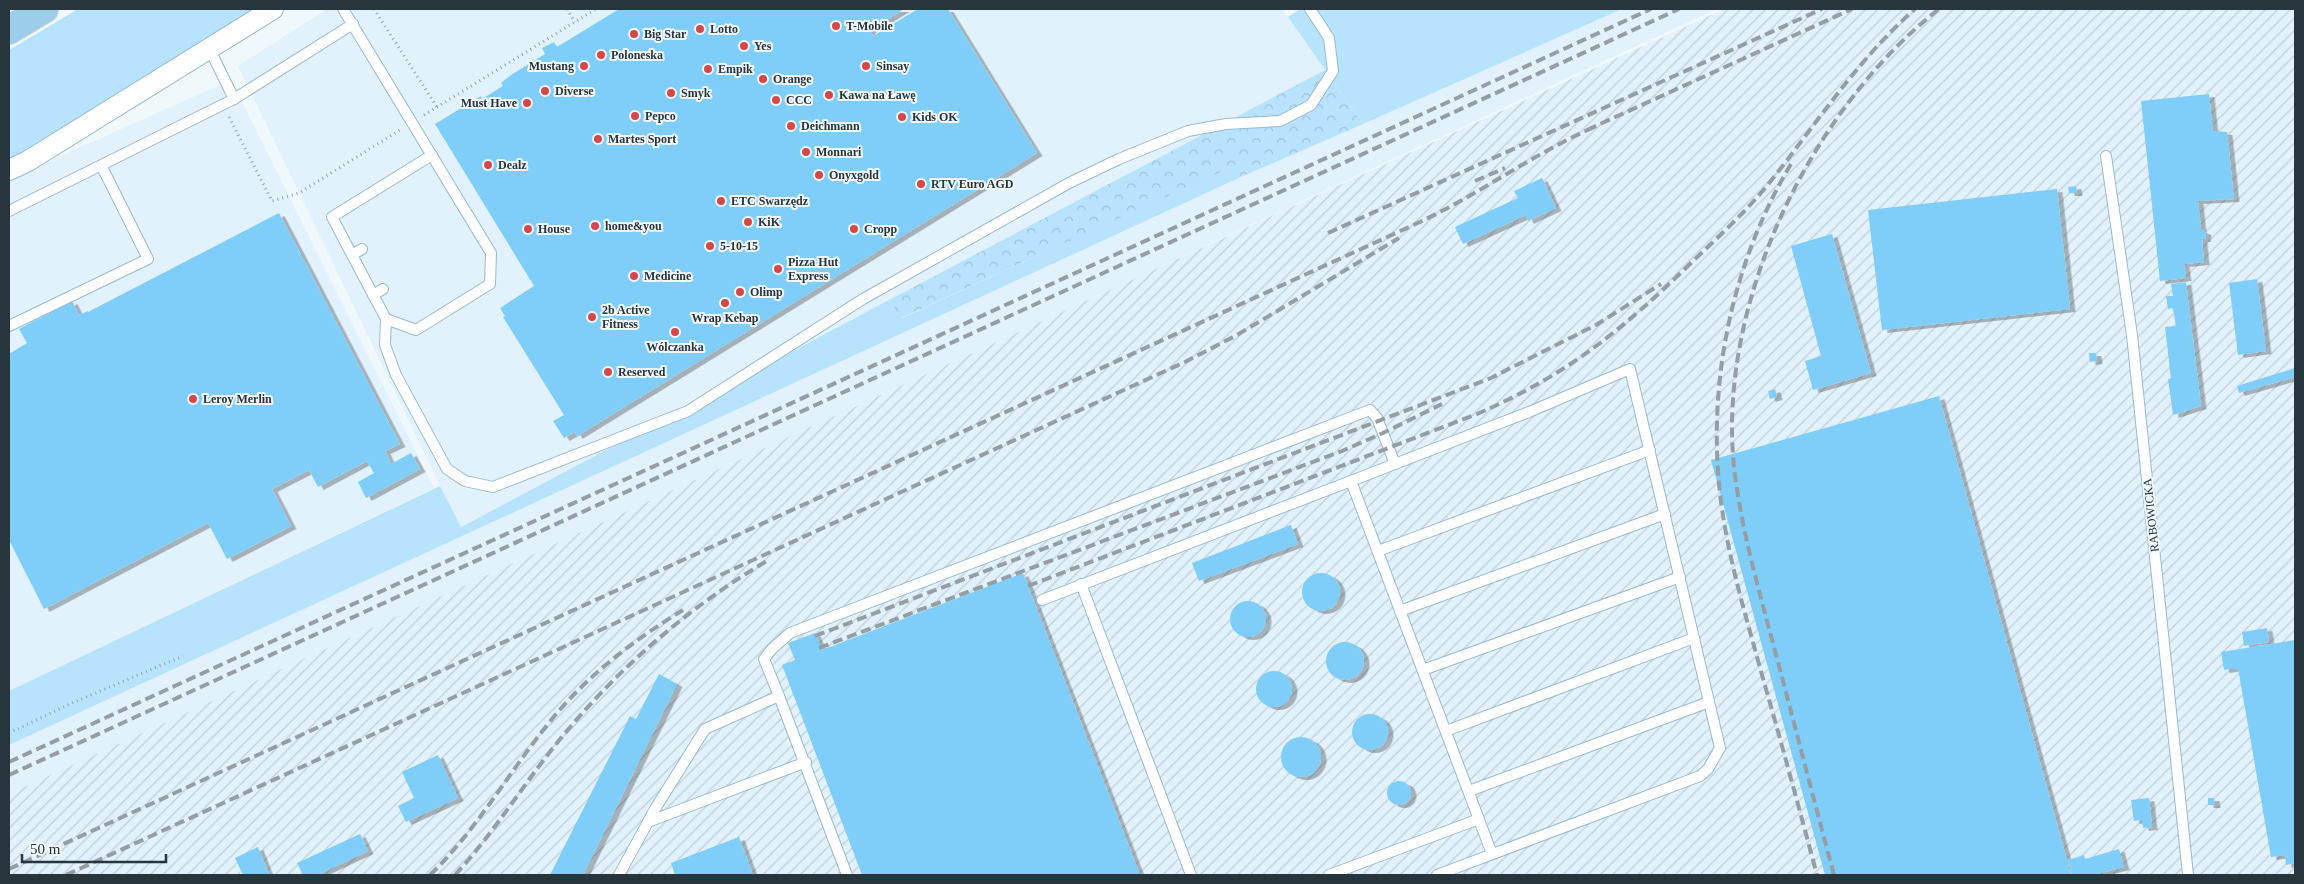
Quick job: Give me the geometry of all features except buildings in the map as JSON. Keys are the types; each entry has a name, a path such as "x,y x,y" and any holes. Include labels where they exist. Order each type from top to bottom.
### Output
{"main road":[{"path":"9,30 44,9"}],"street":[{"path":"9,170 28,161 272,9"}],"lane":[{"path":"343,9 491,253 490,284 416,330 386,319"},
{"path":"432,155 332,217 386,319 386,345 396,375 447,469 465,481 493,487 688,411 863,299 1069,183 1119,159 1188,131 1226,124 1280,121 1311,105 1333,71 1329,38 1310,9"},
{"path":"9,211 223,105 353,24"},
{"path":"208,48 234,99"},
{"name":"RABOWICKA","path":"2106,156 2132,335 2188,875"},
{"path":"9,326 148,259 102,166"},
{"path":"352,255 362,249"},
{"path":"373,295 383,289"},
{"path":"1042,600 1395,464 1630,369 1720,748 1708,769 1700,776 1437,875"},
{"path":"847,875 806,762 764,659 790,633 1370,410 1377,418 1395,464"},
{"path":"1378,550 1650,450"},
{"path":"1351,481 1492,854"},
{"path":"1400,611 1665,514"},
{"path":"1423,670 1680,577"},
{"path":"1081,584 1191,875"},
{"path":"1446,731 1694,638"},
{"path":"619,875 648,822 705,729 779,696"},
{"path":"1469,791 1709,702"},
{"path":"648,822 806,762"},
{"path":"1330,875 1479,819"}],"path":[{"path":"374,9 437,107"},
{"path":"567,9 575,22"},
{"path":"223,105 272,201 299,193 596,9"},
{"path":"9,733 72,703 183,656"}],"shaded area":[{"path":"327,9 1282,9 1325,70 460,527 238,66"},
{"path":"1622,9 1717,9 1084,302 9,794 9,745 1241,177"},
{"path":"1724,9 2295,9 2295,875 9,875 9,794"},
{"path":"231,80 434,488 9,691 9,179"}],"green space":[{"path":"78,9 257,9 9,163 9,50"},
{"path":"1300,9 1622,9 1363,124 1288,17"},
{"path":"1325,70 1363,124 1241,177 1234,166 901,318 889,300"},
{"path":"1234,165 1241,177 9,745 9,691 440,486 461,527 889,300 902,318"}],"railway":[{"path":"9,762 1651,9"},
{"path":"9,775 1679,9"},
{"path":"1328,233 1822,9"},
{"path":"1587,130 1852,9"},
{"path":"1028,586 1477,414 1539,384 1566,367 1641,310 1742,214 1770,182 1856,70 1894,28 1915,9"},
{"path":"1834,875 1746,536 1734,467 1733,404 1741,340 1758,276 1782,214 1813,155 1851,100 1893,51 1939,9"},
{"path":"9,869 1420,222 1548,150 1592,128"},
{"path":"1791,164 1770,203 1752,244 1738,287 1727,331 1720,375 1717,420 1718,464 1725,530 1734,572 1817,875"},
{"path":"1475,181 1505,168"},
{"path":"66,875 1185,362 1237,335 1399,238"},
{"path":"815,636 1491,378 1596,325 1661,284"},
{"path":"819,648 1342,451 1442,404"},
{"path":"455,875 484,841 566,732 611,682 686,616 770,559"},
{"path":"430,875 463,839 537,738 581,687 647,633 683,610"}],"place":[{"name":"T-Mobile","path":"836,26"},
{"name":"Lotto","path":"700,29"},
{"name":"Big Star","path":"634,34"},
{"name":"Yes","path":"744,46"},
{"name":"Poloneska","path":"601,55"},
{"name":"Mustang","path":"584,66"},
{"name":"Sinsay","path":"866,66"},
{"name":"Empik","path":"708,69"},
{"name":"Orange","path":"763,79"},
{"name":"Diverse","path":"545,91"},
{"name":"Smyk","path":"671,93"},
{"name":"Kawa na Ławę","path":"829,95"},
{"name":"CCC","path":"776,100"},
{"name":"Must Have","path":"527,103"},
{"name":"Pepco","path":"635,116"},
{"name":"Kids OK","path":"902,117"},
{"name":"Deichmann","path":"791,126"},
{"name":"Martes Sport","path":"598,139"},
{"name":"Monnari","path":"806,152"},
{"name":"Dealz","path":"488,165"},
{"name":"Onyxgold","path":"819,175"},
{"name":"RTV Euro AGD","path":"921,184"},
{"name":"ETC Swarzędz","path":"721,201"},
{"name":"KiK","path":"748,222"},
{"name":"home&you","path":"595,226"},
{"name":"House","path":"528,229"},
{"name":"Cropp","path":"854,229"},
{"name":"5-10-15","path":"710,246"},
{"name":"Pizza Hut Express","path":"778,269"},
{"name":"Medicine","path":"634,276"},
{"name":"Olimp","path":"740,292"},
{"name":"Wrap Kebap","path":"725,303"},
{"name":"2b Active Fitness","path":"592,317"},
{"name":"Wólczanka","path":"675,332"},
{"name":"Reserved","path":"608,372"},
{"name":"Leroy Merlin","path":"193,399"}]}
